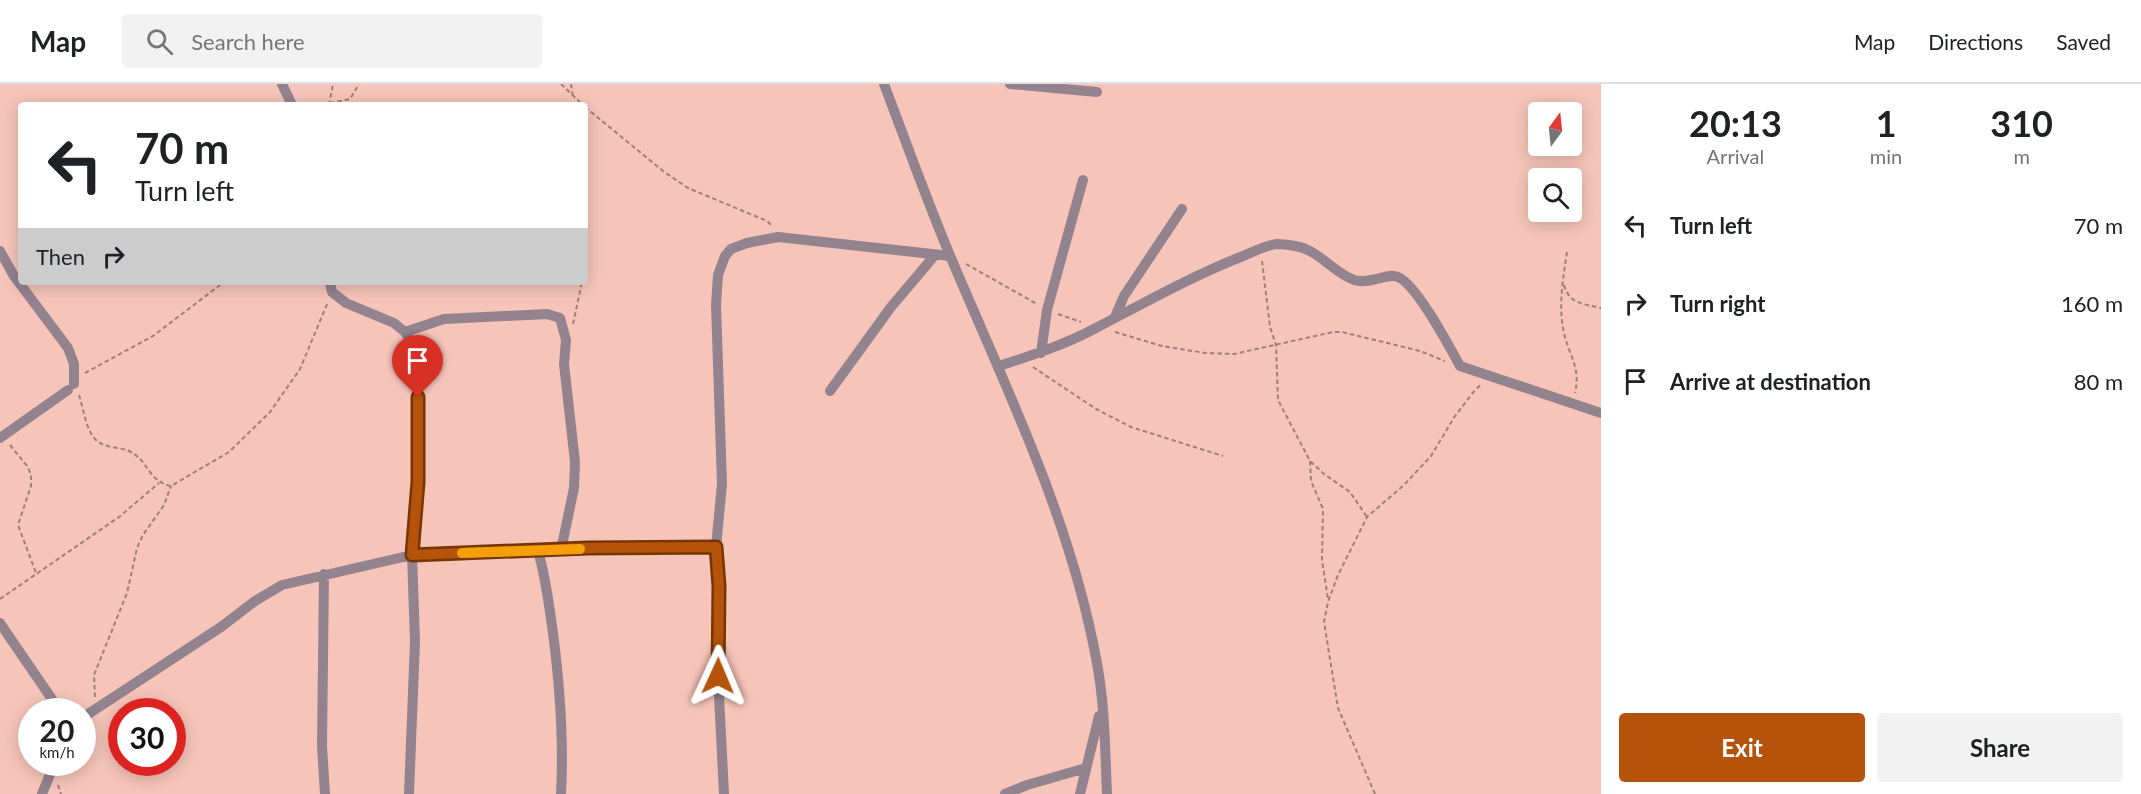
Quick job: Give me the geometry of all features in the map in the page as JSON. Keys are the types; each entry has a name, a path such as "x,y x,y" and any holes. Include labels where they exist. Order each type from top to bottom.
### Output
{"street":[{"path":"282,84 291,102"},
{"path":"884,84 950,256 999,366 1054,505 1076,578 1096,658 1102,703 1107,794"},
{"path":"1010,84 1098,92"},
{"path":"1041,353 1047,310 1083,180"},
{"path":"1115,318 1124,296 1182,209"},
{"path":"724,794 718,676 719,586 716,547 722,484 716,305 718,275 725,256 731,249 747,243 778,237 950,256"},
{"path":"999,366 1041,353 1096,328 1215,266 1277,244 1299,247 1319,256 1335,270 1353,279 1366,282 1392,276 1399,277 1417,296 1438,326 1460,366 1601,413"},
{"path":"0,251 18,281"},
{"path":"830,391 891,307 935,255"},
{"path":"2,437 71,387 74,364 68,348 21,285"},
{"path":"331,287 346,303 394,322 405,332 413,345 418,376 418,482 412,555 415,641 409,794"},
{"path":"405,332 444,319 547,314 560,318 566,340 564,364 575,462 574,489 561,550"},
{"path":"96,709 282,585 324,574 412,555 716,547"},
{"path":"538,551 545,576 560,690 563,757 561,794"},
{"path":"324,574 322,746 325,794"},
{"path":"0,623 51,698"},
{"path":"1080,794 1102,703"},
{"path":"1005,794 1027,785 1086,768"},
{"path":"42,794 49,776"}],"path":[{"path":"330,102 333,84"},
{"path":"338,102 350,99 359,84"},
{"path":"561,84 579,102"},
{"path":"571,84 573,97"},
{"path":"588,109 663,171 688,188 767,221 776,229 778,237"},
{"path":"1259,249 1270,327 1276,345 1278,400 1310,461 1350,492 1367,517"},
{"path":"1567,252 1561,304 1564,334 1577,367 1576,390 1572,404"},
{"path":"950,256 1047,310 1096,328 1125,334 1162,346 1205,353 1234,354 1342,332 1420,351 1460,366"},
{"path":"1563,281 1566,293 1574,302 1601,308"},
{"path":"171,486 159,483 138,457 129,451 104,446 92,436 71,387 83,374 153,336 220,285"},
{"path":"566,340 574,321 581,285"},
{"path":"95,698 94,675 127,593 137,548 143,535 164,505 171,486 229,452 270,412 300,369 331,287"},
{"path":"1021,359 1096,409 1131,427 1223,456"},
{"path":"1376,794 1338,708 1324,622 1328,602 1338,575 1367,517 1404,485 1431,456 1462,407 1475,390 1491,377"},
{"path":"2,437 31,474 31,486 18,525 36,573"},
{"path":"1310,461 1311,481 1323,509 1322,560 1328,602"},
{"path":"0,599 119,517 159,483"}],"slow traffic":[{"path":"462,553 580,549"}],"route":[{"path":"418,397 418,482 412,555 588,548 716,547 719,586 718,676"}]}
